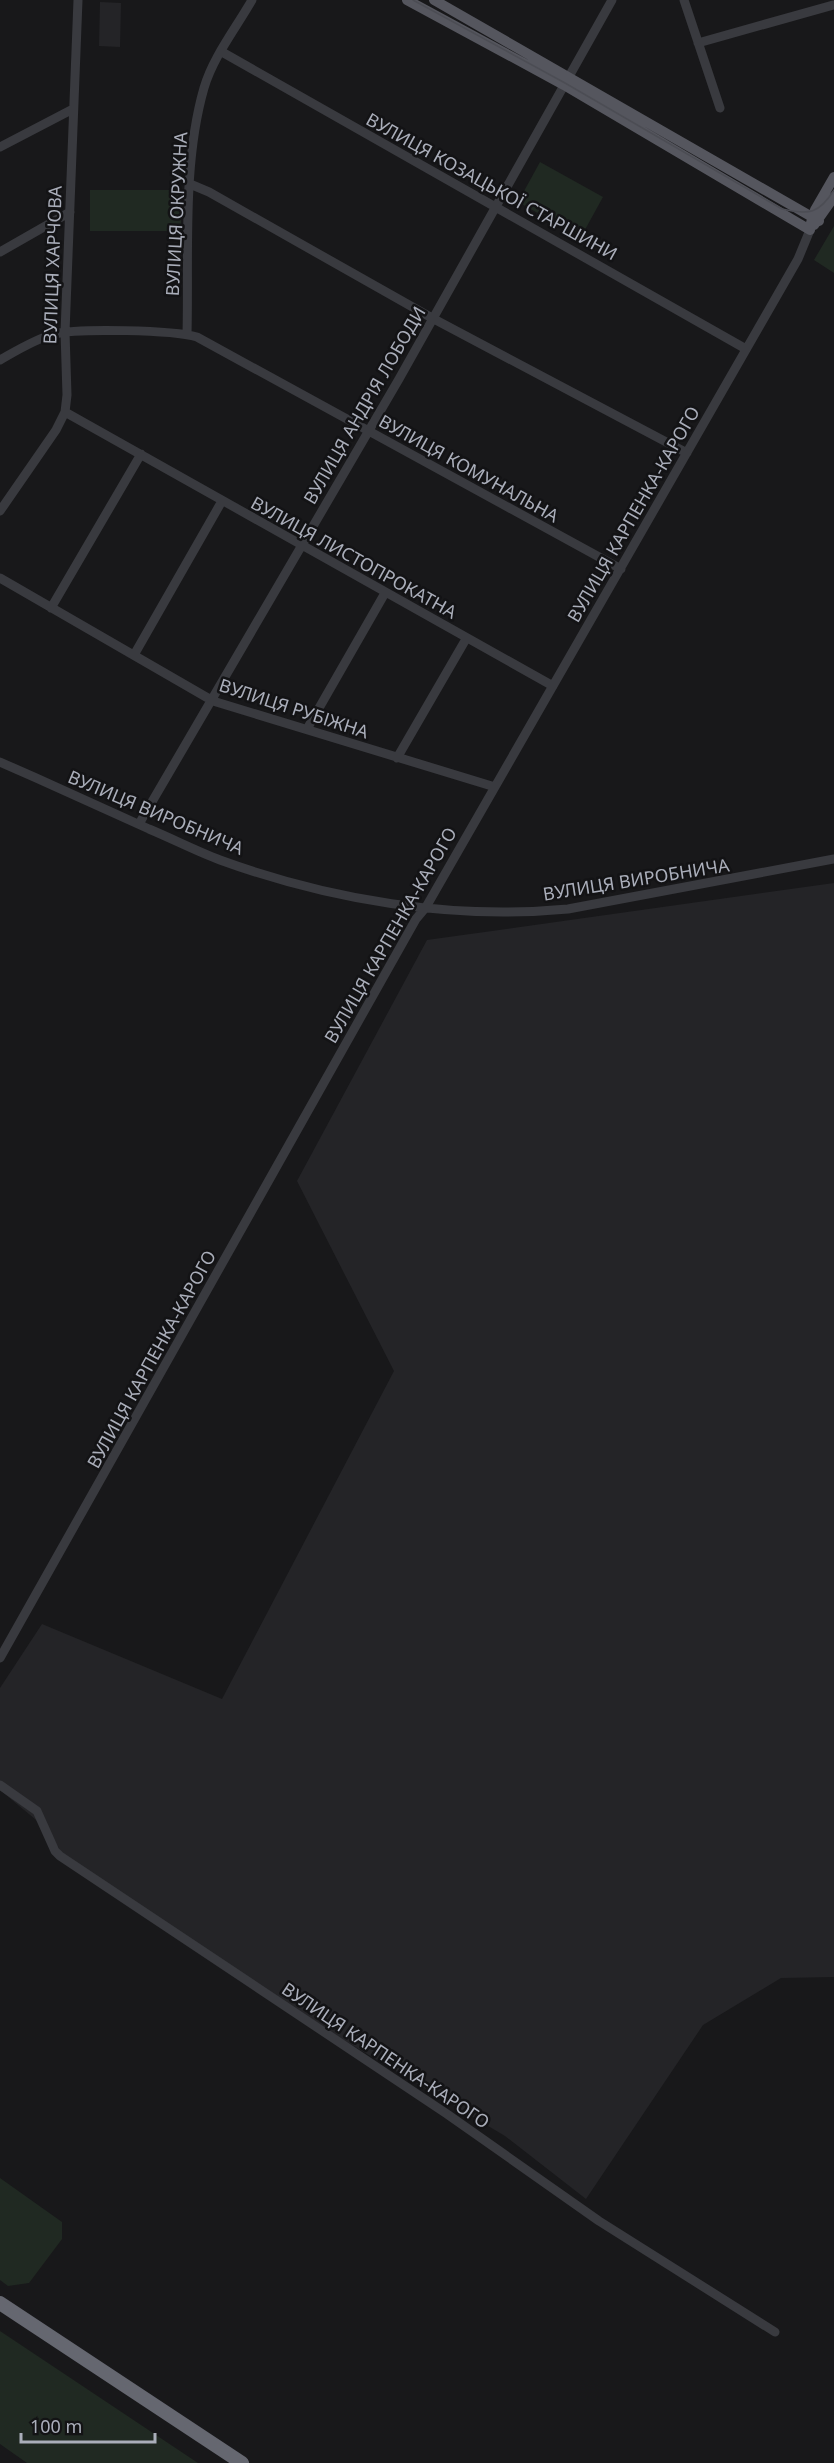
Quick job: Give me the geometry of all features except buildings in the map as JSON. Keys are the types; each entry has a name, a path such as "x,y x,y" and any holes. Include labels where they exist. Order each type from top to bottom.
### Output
{"highway":[{"path":"0,2303 242,2463"}],"main road":[{"path":"407,0 566,82 816,219"},
{"path":"434,0 810,230"},
{"name":"ВУЛИЦЯ КАРПЕНКА-КАРОГО","path":"810,230 834,177"},
{"name":"ВУЛИЦЯ КАРПЕНКА-КАРОГО","path":"816,219 834,197"}],"street":[{"name":"ВУЛИЦЯ ХАРЧОВА","path":"0,511 56,430 65,412 67,395 65,332 78,0"},
{"name":"ВУЛИЦЯ ОКРУЖНА","path":"187,334 190,184 194,136 204,88 252,0"},
{"name":"ВУЛИЦЯ АНДРІЯ ЛОБОДИ","path":"139,824 302,547 612,0"},
{"path":"684,0 720,108"},
{"path":"698,43 834,6 832,0"},
{"name":"ВУЛИЦЯ КОЗАЦЬКОЇ СТАРШИНИ","path":"222,52 746,349"},
{"path":"0,147 73,109"},
{"path":"190,184 209,192 432,318 687,453"},
{"path":"0,252 70,212"},
{"name":"ВУЛИЦЯ КАРПЕНКА-КАРОГО","path":"0,1658 405,940 798,259 810,230"},
{"name":"ВУЛИЦЯ КОМУНАЛЬНА","path":"0,360 43,338 65,332 187,334 621,568"},
{"name":"ВУЛИЦЯ ЛИСТОПРОКАТНА","path":"65,412 553,686"},
{"path":"51,608 141,454"},
{"path":"134,655 222,501"},
{"name":"ВУЛИЦЯ РУБІЖНА","path":"0,578 213,701 495,787"},
{"path":"307,729 385,593"},
{"path":"397,758 466,639"},
{"name":"ВУЛИЦЯ ВИРОБНИЧА","path":"0,762 220,860 305,886 356,898 426,907 537,912 568,909 834,859"},
{"name":"ВУЛИЦЯ КАРПЕНКА-КАРОГО","path":"0,1785 37,1811 55,1851 60,1856 447,2114 599,2221 775,2332"}],"shaded area":[{"path":"100,2 121,3 120,47 99,46"},
{"path":"540,162 603,197 581,237 518,202"},
{"path":"90,190 181,190 181,231 90,231"},
{"path":"834,226 834,273 814,260"},
{"path":"834,883 834,1977 781,1978 703,2025 586,2199 505,2136 246,1982 68,1863 47,1829 0,1790 0,1688 42,1624 222,1699 394,1371 297,1181 427,940"},
{"path":"0,2178 62,2222 62,2239 29,2283 8,2286 0,2280"},
{"path":"0,2331 198,2463 27,2463 0,2444"}],"tram line":[{"path":"413,0 565,83 782,209 799,212 813,211 823,204 834,190"}]}
